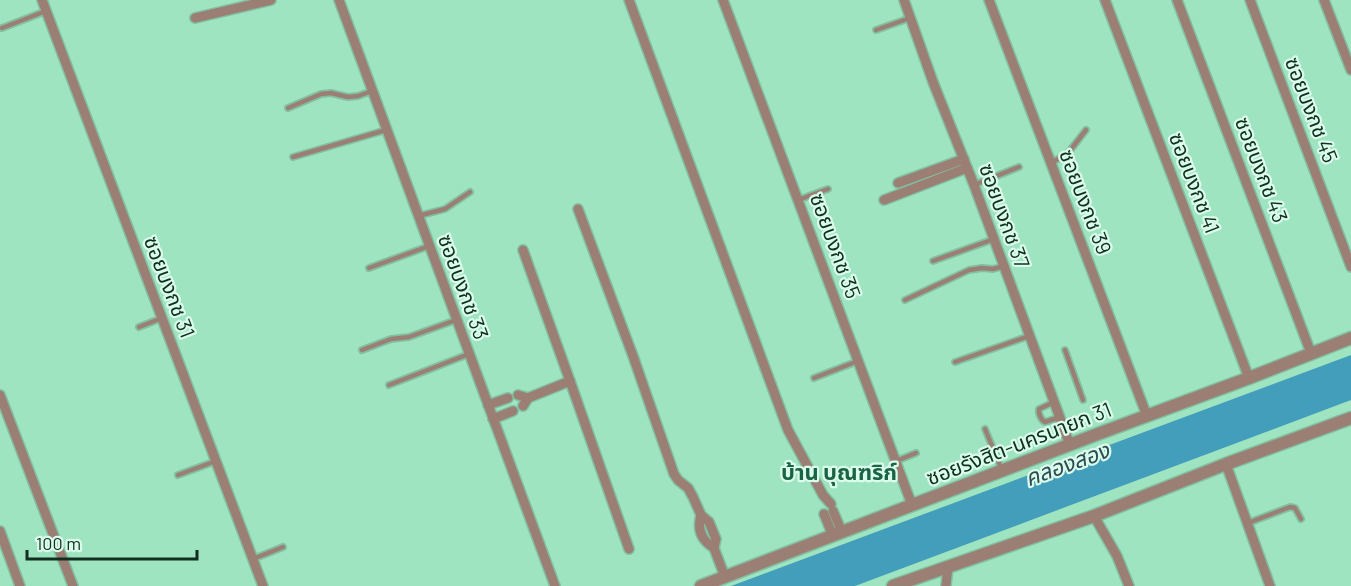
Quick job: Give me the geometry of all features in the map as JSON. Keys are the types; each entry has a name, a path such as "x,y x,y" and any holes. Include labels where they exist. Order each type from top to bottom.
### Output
{"street":[{"name":"ซอยบงกช 31","path":"42,0 263,586"},
{"path":"195,18 271,0"},
{"name":"ซอยบงกช 33","path":"339,0 555,586"},
{"path":"628,0 788,430 823,495 838,534"},
{"name":"ซอยบงกช 35","path":"723,0 912,506"},
{"name":"ซอยบงกช 37","path":"904,0 1070,445"},
{"name":"ซอยบงกช 39","path":"989,0 1147,416"},
{"name":"ซอยบงกช 41","path":"1105,0 1249,378"},
{"name":"ซอยบงกช 43","path":"1177,0 1311,353"},
{"name":"ซอยบงกช 45","path":"1250,0 1351,267"},
{"path":"1324,0 1351,70"},
{"path":"898,183 966,164"},
{"path":"884,200 966,164"},
{"path":"578,209 674,474 688,488 701,515 710,522 716,539 714,548 725,577"},
{"path":"523,250 629,549"},
{"name":"ซอยรังสิต-นครนายก 31","path":"701,586 1070,445 1094,430 1147,416 1351,338"},
{"path":"488,405 513,396 525,402 570,381"},
{"path":"0,395 73,586"},
{"path":"493,418 513,411"},
{"path":"893,586 1094,516 1351,418"},
{"path":"1226,464 1270,586"},
{"path":"1094,516 1117,556 1130,586"},
{"path":"0,531 19,584 8,586"},
{"path":"946,586 948,566"}],"lane":[{"path":"2,28 46,11"},
{"path":"876,30 910,18"},
{"path":"288,108 321,94 331,93 348,97 372,91"},
{"path":"293,158 386,130"},
{"path":"1051,163 1068,153 1086,130"},
{"path":"974,184 1019,167"},
{"path":"798,200 828,189"},
{"path":"418,216 446,209 470,192"},
{"path":"933,261 994,239"},
{"path":"369,268 429,246"},
{"path":"905,300 969,270 1004,266"},
{"path":"139,327 162,318"},
{"path":"362,350 391,339 409,337 456,320"},
{"path":"955,362 1030,336"},
{"path":"1065,350 1083,400"},
{"path":"389,385 469,354"},
{"path":"814,378 858,361"},
{"path":"1054,402 1038,411 1045,422 1060,417"},
{"path":"985,429 1002,471"},
{"path":"896,461 916,453"},
{"path":"178,475 216,461"},
{"path":"1248,523 1290,507 1295,508 1301,519"},
{"path":"253,559 283,547"}],"water":[{"name":"คลองสอง","path":"1351,355 1351,400 855,586 731,586"}],"district":[{"name":"บ้าน บุณฑริก์","path":"839,472"}]}
